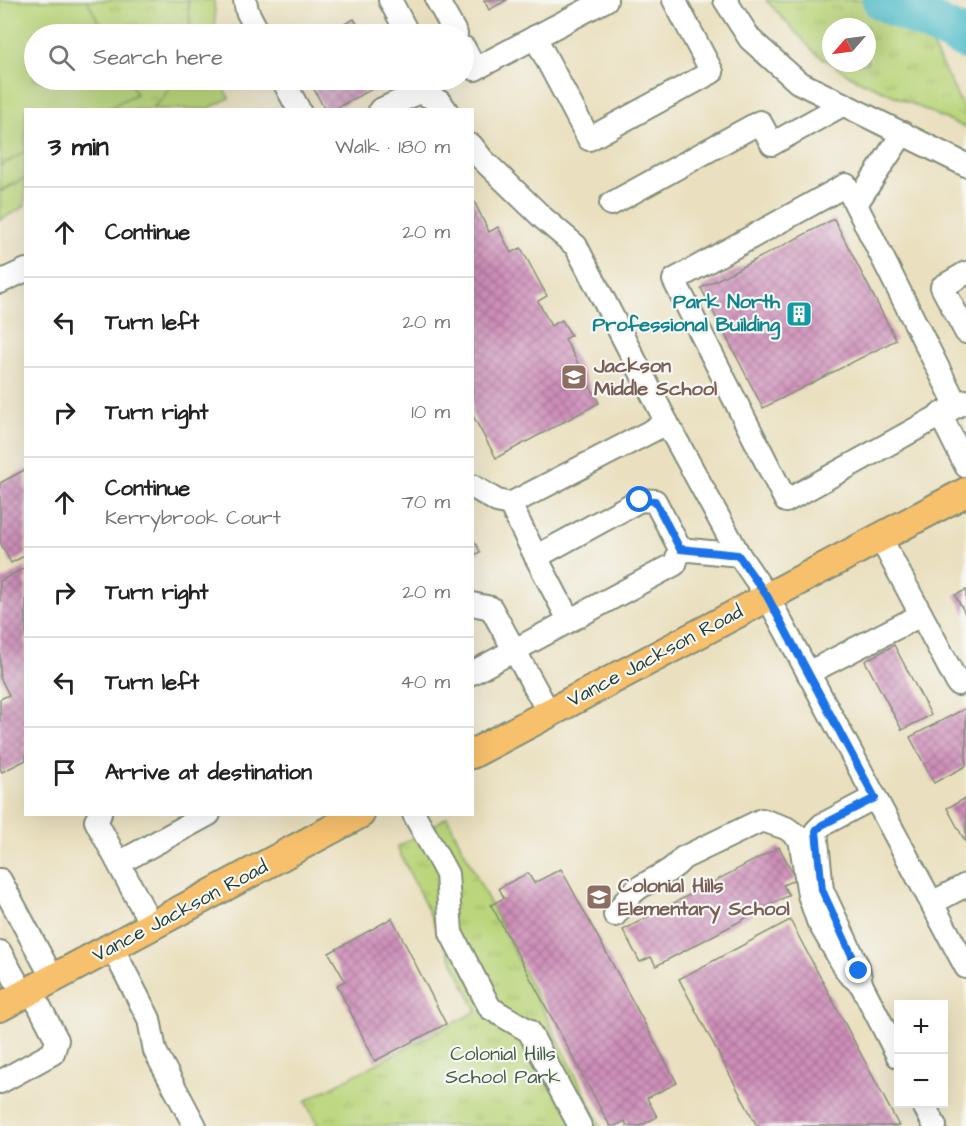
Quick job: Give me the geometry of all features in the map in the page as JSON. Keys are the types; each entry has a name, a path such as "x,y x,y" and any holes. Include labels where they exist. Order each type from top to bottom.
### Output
{"main road":[{"name":"Vance Jackson Road","path":"474,753 966,492"},
{"name":"Vance Jackson Road","path":"27,993 356,816"}],"street":[{"path":"244,0 254,24"},
{"path":"390,0 403,24"},
{"path":"437,0 450,24"},
{"path":"474,67 475,69 606,0"},
{"path":"535,37 589,139 712,72 674,0"},
{"path":"725,0 750,39 798,82 966,165"},
{"path":"288,90 298,108"},
{"path":"384,108 420,92 436,96"},
{"path":"611,204 760,122 772,144 844,104"},
{"path":"856,204 903,133"},
{"path":"474,149 536,211 576,246 738,555 767,596 966,967"},
{"path":"954,407 786,501 674,280 846,185 954,407 966,466"},
{"path":"0,282 24,271"},
{"path":"966,273 942,286 966,332"},
{"path":"474,487 497,501 510,504 667,423"},
{"path":"474,672 675,564 680,549 655,501 640,500 536,557"},
{"path":"510,504 570,620"},
{"path":"880,537 958,684"},
{"path":"680,549 738,555"},
{"path":"474,604 491,608 549,713"},
{"path":"808,673 921,615"},
{"path":"875,798 822,825 816,831 822,890 858,967 861,984 897,1054"},
{"path":"99,816 96,821 152,926"},
{"path":"119,863 205,816"},
{"path":"415,816 447,874 451,933 490,1008 529,1031 580,1126"},
{"path":"615,915 635,890 663,875 683,858 762,820 786,828 800,838 809,896 818,921 848,973 861,984"},
{"path":"0,880 27,993"},
{"path":"932,903 966,885"},
{"path":"112,947 149,1019 155,1051 195,1126"},
{"path":"0,1082 53,1053 57,1040 2,955"},
{"path":"925,1108 935,1126"}],"green space":[{"path":"0,0 188,0 190,24 24,24 24,90 168,90 152,108 24,108 24,179 0,191"},
{"path":"0,0 87,0 100,24 24,24 24,90 134,90 136,94 108,108 24,108 24,153 0,166"},
{"path":"188,0 214,0 215,24 190,24"},
{"path":"766,0 909,0 966,113 966,128 844,72 876,72 876,18 822,18 822,58 815,53"},
{"path":"168,90 225,90 229,98 210,108 152,108"},
{"path":"24,179 24,207 0,220 0,192"},
{"name":"Colonial Hills School Park","path":"447,817 601,1126 318,1126 305,1101 477,1011 397,847"}],"building":[{"path":"484,0 507,0 489,10"},
{"path":"354,19 357,24 344,24"},
{"path":"314,90 370,90 337,108 324,108"},
{"path":"474,201 489,232 498,227 511,253 521,248 547,296 538,301 551,326 562,320 571,335 565,339 599,403 496,458 474,418"},
{"name":"Park North Professional Building","path":"834,219 896,340 763,408 701,288"},
{"path":"24,470 24,556 11,563 0,542 0,483"},
{"path":"474,541 480,552 474,555"},
{"path":"24,568 24,761 2,772 0,769 0,699 9,695 0,677 0,581"},
{"path":"966,590 966,615 955,595"},
{"path":"894,645 931,715 902,730 865,661"},
{"path":"966,708 966,766 934,783 910,737"},
{"path":"966,798 966,843 947,808"},
{"path":"779,847 796,879 783,885 789,895 656,966 651,957 640,962 623,930"},
{"path":"561,869 677,1083 647,1098 657,1117 640,1126 627,1126 625,1121 610,1126 491,905 504,898 499,888 528,873 534,883"},
{"path":"392,918 446,1024 375,1061 337,985 345,981 329,953"},
{"path":"790,920 899,1126 757,1126 679,979"}],"waterway":[{"path":"883,0 966,39"}],"place":[{"name":"Park North Professional Building","path":"799,314"},
{"name":"Jackson Middle School","path":"574,377"},
{"name":"Colonial Hills Elementary School","path":"599,897"}],"route":[{"path":"640,500 655,501 680,549 738,555 767,596 875,798 822,825 816,831 822,890 859,971"}]}
